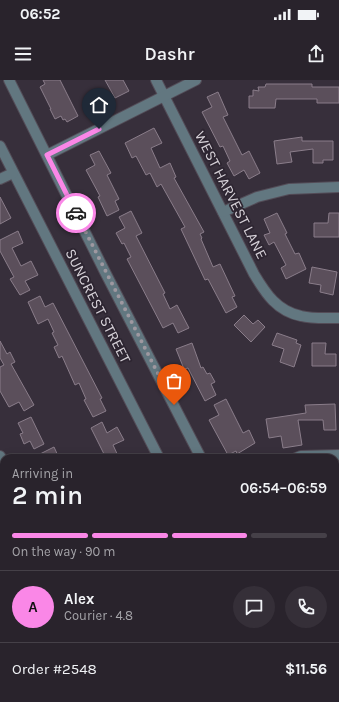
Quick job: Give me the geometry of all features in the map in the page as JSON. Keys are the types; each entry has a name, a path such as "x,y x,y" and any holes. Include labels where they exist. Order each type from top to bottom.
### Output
{"street":[{"path":"9,80 199,454"},
{"name":"WEST HARVEST LANE","path":"156,80 254,274 266,294 280,307 302,316 339,318"},
{"path":"47,155 196,80"},
{"name":"SUNCREST STREET","path":"0,146 157,454"},
{"path":"0,179 13,172"},
{"path":"223,212 257,197 289,190 339,188"}],"building":[{"path":"43,80 60,80 78,116 67,122 65,119 63,120 61,116 55,119 40,87 45,84"},
{"path":"105,80 123,80 129,91 115,98"},
{"path":"266,84 312,84 312,87 339,87 339,103 317,103 317,99 276,99 275,108 249,108 249,96 253,96 253,90 259,91 258,87 265,87"},
{"path":"218,92 228,115 223,117 242,155 249,151 260,173 249,179 244,170 234,176 227,163 230,161 223,146 220,147 202,112 212,107 207,97"},
{"path":"154,128 162,143 151,148 160,168 170,163 176,177 174,178 204,232 200,234 201,239 213,267 220,264 235,296 232,297 237,307 226,313 208,279 205,280 181,229 185,227 161,184 157,187 150,173 146,175 136,156 132,158 125,143"},
{"path":"302,137 302,141 333,141 333,160 323,160 323,163 313,163 313,149 290,152 292,162 277,164 274,141"},
{"path":"99,151 111,173 107,175 119,199 115,201 119,210 107,216 98,197 100,196 86,170 95,165 90,155"},
{"path":"0,197 11,218 0,224"},
{"path":"131,211 142,233 136,236 165,293 163,294 170,309 177,305 189,328 178,333 173,323 163,328 127,259 131,257 124,243 122,244 116,233 125,228 119,217"},
{"path":"277,213 295,254 299,253 306,269 286,279 281,268 286,265 274,242 269,245 264,235 270,233 264,219"},
{"path":"329,213 339,213 339,237 314,237 314,223 328,223"},
{"path":"18,231 23,243 12,248 21,266 31,261 38,275 25,281 30,290 20,295 10,279 14,277 0,251 0,240"},
{"path":"312,267 337,272 333,295 320,292 321,285 309,283"},
{"path":"40,296 45,307 53,303 102,398 100,399 106,411 93,417 84,400 86,399 79,383 75,385 62,356 59,358 54,347 58,345 52,333 54,332 48,319 38,324 28,302"},
{"path":"244,315 253,324 258,320 265,327 251,342 234,325"},
{"path":"277,333 297,340 296,343 301,345 294,367 280,362 284,349 272,345"},
{"path":"0,341 7,354 10,352 15,362 11,364 34,405 24,411 19,402 9,407 0,391 0,367 4,365 0,358"},
{"path":"192,343 201,368 203,367 207,374 210,373 215,382 211,384 216,395 205,401 188,368 184,369 176,349"},
{"path":"312,343 326,343 325,354 336,354 336,366 312,366"},
{"path":"226,399 243,433 249,430 255,443 237,454 236,451 227,454 209,420 219,415 214,405"},
{"path":"335,404 336,430 324,430 323,420 298,420 302,445 283,448 281,436 269,438 266,419 306,413 305,405"},
{"path":"31,417 44,444 34,449 30,441 24,444 20,434 23,433 18,423"},
{"path":"102,422 107,433 117,427 124,440 113,445 117,454 104,454 91,428"},
{"path":"54,447 57,454 40,454"}],"way so far":[{"path":"76,213 174,405"}],"route":[{"path":"76,213 47,155 99,129"}]}
